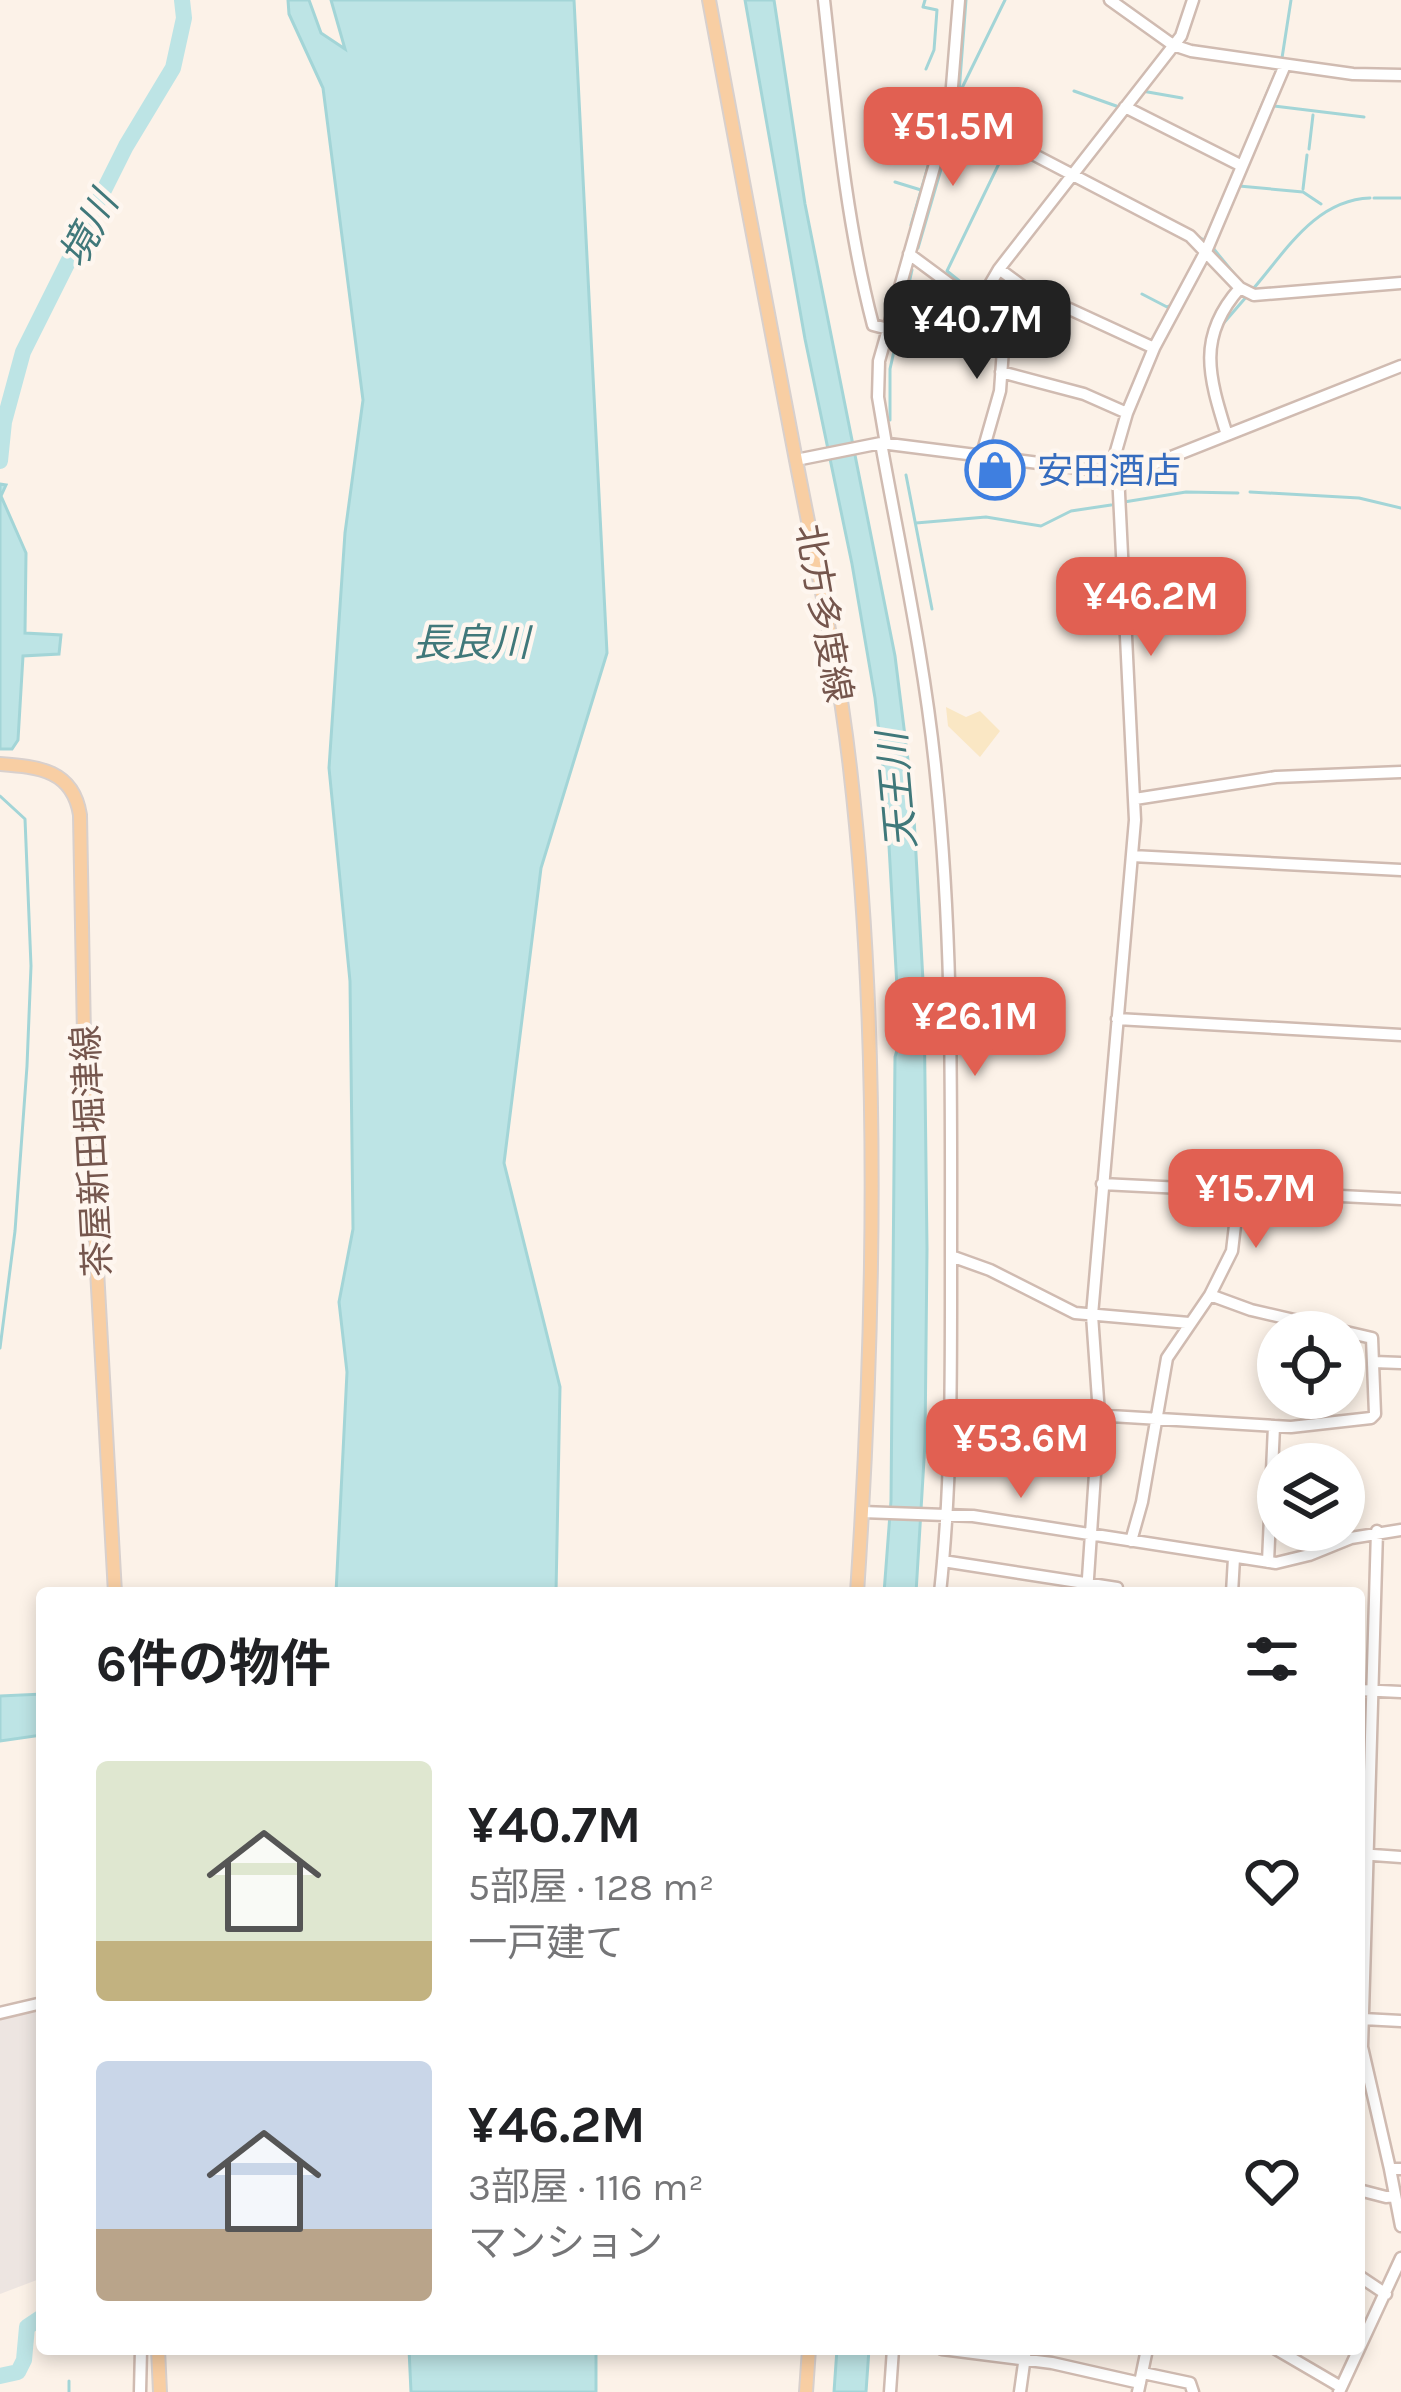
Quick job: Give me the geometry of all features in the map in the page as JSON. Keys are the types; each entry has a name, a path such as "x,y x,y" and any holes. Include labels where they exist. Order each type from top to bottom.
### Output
{"main road":[{"name":"北方多度線","path":"709,0 835,656 844,725 864,965 870,1183 869,1512 858,1587"},
{"name":"茶屋新田堀津線","path":"0,764 40,767 58,775 76,797 80,815 84,1037 116,1587"},
{"path":"158,2355 160,2392"},
{"path":"806,2392 809,2355"}],"street":[{"path":"824,0 837,130 860,264 873,325 888,329"},
{"path":"941,1587 951,1256 951,1041 937,779 922,660 879,444 877,380 950,111 959,0"},
{"path":"1110,0 1173,45 1353,74 1401,75"},
{"path":"978,305 999,268 1180,36 1191,0"},
{"path":"1087,1587 1099,1414 1092,1315 1135,799 1114,473 1127,412 1154,348 1207,249 1285,65"},
{"path":"1125,107 1242,166"},
{"path":"950,111 1190,236 1240,288 1254,295 1401,283"},
{"path":"909,254 1012,325 982,454"},
{"path":"999,268 1026,289 1154,348"},
{"path":"1227,435 1211,383 1209,345 1240,288"},
{"path":"796,460 879,444 1114,473 1227,435 1401,366"},
{"path":"1001,372 1084,394 1127,412"},
{"path":"1135,799 1276,777 1401,772"},
{"path":"1132,856 1401,870"},
{"path":"1118,1019 1401,1035"},
{"path":"1102,1184 1401,1199"},
{"path":"1131,1541 1167,1358 1210,1295 1236,1239 1239,1191"},
{"path":"951,1256 1075,1313 1189,1323"},
{"path":"1044,1412 1274,1426 1375,1414 1372,1337 1263,1313 1210,1295"},
{"path":"1373,1361 1401,1363"},
{"path":"1268,1562 1274,1426"},
{"path":"869,1512 942,1513 1268,1562 1286,1562 1377,1531 1401,1530"},
{"path":"1365,1837 1377,1531"},
{"path":"1232,1587 1234,1558"},
{"path":"944,1561 1077,1587"},
{"path":"1365,1690 1401,1692"},
{"path":"1365,1855 1401,1857"},
{"path":"0,2013 36,2004"},
{"path":"1365,2019 1401,2021"},
{"path":"1365,2064 1395,2169 1394,2196 1401,2226"},
{"path":"1365,2191 1394,2196"},
{"path":"1365,2338 1401,2258"},
{"path":"1365,2280 1386,2294"},
{"path":"140,2392 141,2355"},
{"path":"890,2392 893,2355"},
{"path":"1020,2392 1025,2355"},
{"path":"1029,2355 1140,2383 1190,2383 1193,2392"},
{"path":"1285,2355 1340,2390 1357,2355"}],"shaded area":[{"path":"36,2009 36,2280 0,2294 0,2018"}],"sand":[{"path":"946,707 966,717 980,711 1000,731 980,757 948,726"}],"water":[{"name":"長良川","path":"288,0 309,0 321,33 345,49 331,0 574,0 607,653 541,868 504,1163 560,1387 556,1587 336,1587 347,1372 339,1302 353,1229 350,981 329,768 345,533 363,400 323,88 289,14"},
{"name":"天王川","path":"745,0 774,0 805,204 895,656 913,800 924,999 927,1249 925,1443 916,1587 884,1587 891,1501 895,1057 900,1040 886,793 852,564 805,339"},
{"path":"0,484 6,485 1,496 26,553 25,633 61,635 59,654 23,656 18,740 12,749 0,749"},
{"path":"36,1694 36,1736 0,1741 0,1696"},
{"path":"409,2355 596,2355 596,2392 411,2392"},
{"path":"837,2355 869,2355 866,2392 834,2392"}],"waterway":[{"name":"境川","path":"0,461 4,422 23,352 126,146 173,68 184,18 182,0"},
{"path":"925,0 923,7 937,10 934,50 926,69"},
{"path":"964,113 959,93 966,0"},
{"path":"960,92 1005,0"},
{"path":"1282,58 1291,0"},
{"path":"1258,114 1276,72"},
{"path":"1074,91 1119,107"},
{"path":"1142,91 1182,98"},
{"path":"1274,106 1364,117"},
{"path":"935,143 943,112"},
{"path":"1309,149 1313,115"},
{"path":"918,248 953,128 957,125 1002,147"},
{"path":"911,225 933,149"},
{"path":"977,295 947,271 1006,149"},
{"path":"1303,189 1307,155"},
{"path":"1195,235 1206,237 1237,166"},
{"path":"895,182 921,190"},
{"path":"1239,186 1303,192 1321,204"},
{"path":"1253,289 1318,218 1351,201 1370,198"},
{"path":"1374,198 1401,198"},
{"path":"1213,248 1236,276"},
{"path":"890,420 890,369 912,270"},
{"path":"906,356 942,283"},
{"path":"1142,294 1172,305"},
{"path":"1222,325 1247,296"},
{"path":"906,475 932,609"},
{"path":"1124,502 1186,492 1238,493"},
{"path":"1250,492 1359,498 1401,508"},
{"path":"916,523 986,517 1041,526 1071,511 1111,505"},
{"path":"0,796 25,819 31,966 15,1231 0,1348"},
{"path":"0,2376 18,2372 27,2327 36,2321"},
{"path":"69,2381 69,2392"}],"place":[{"name":"安田酒店","path":"995,470"}]}
